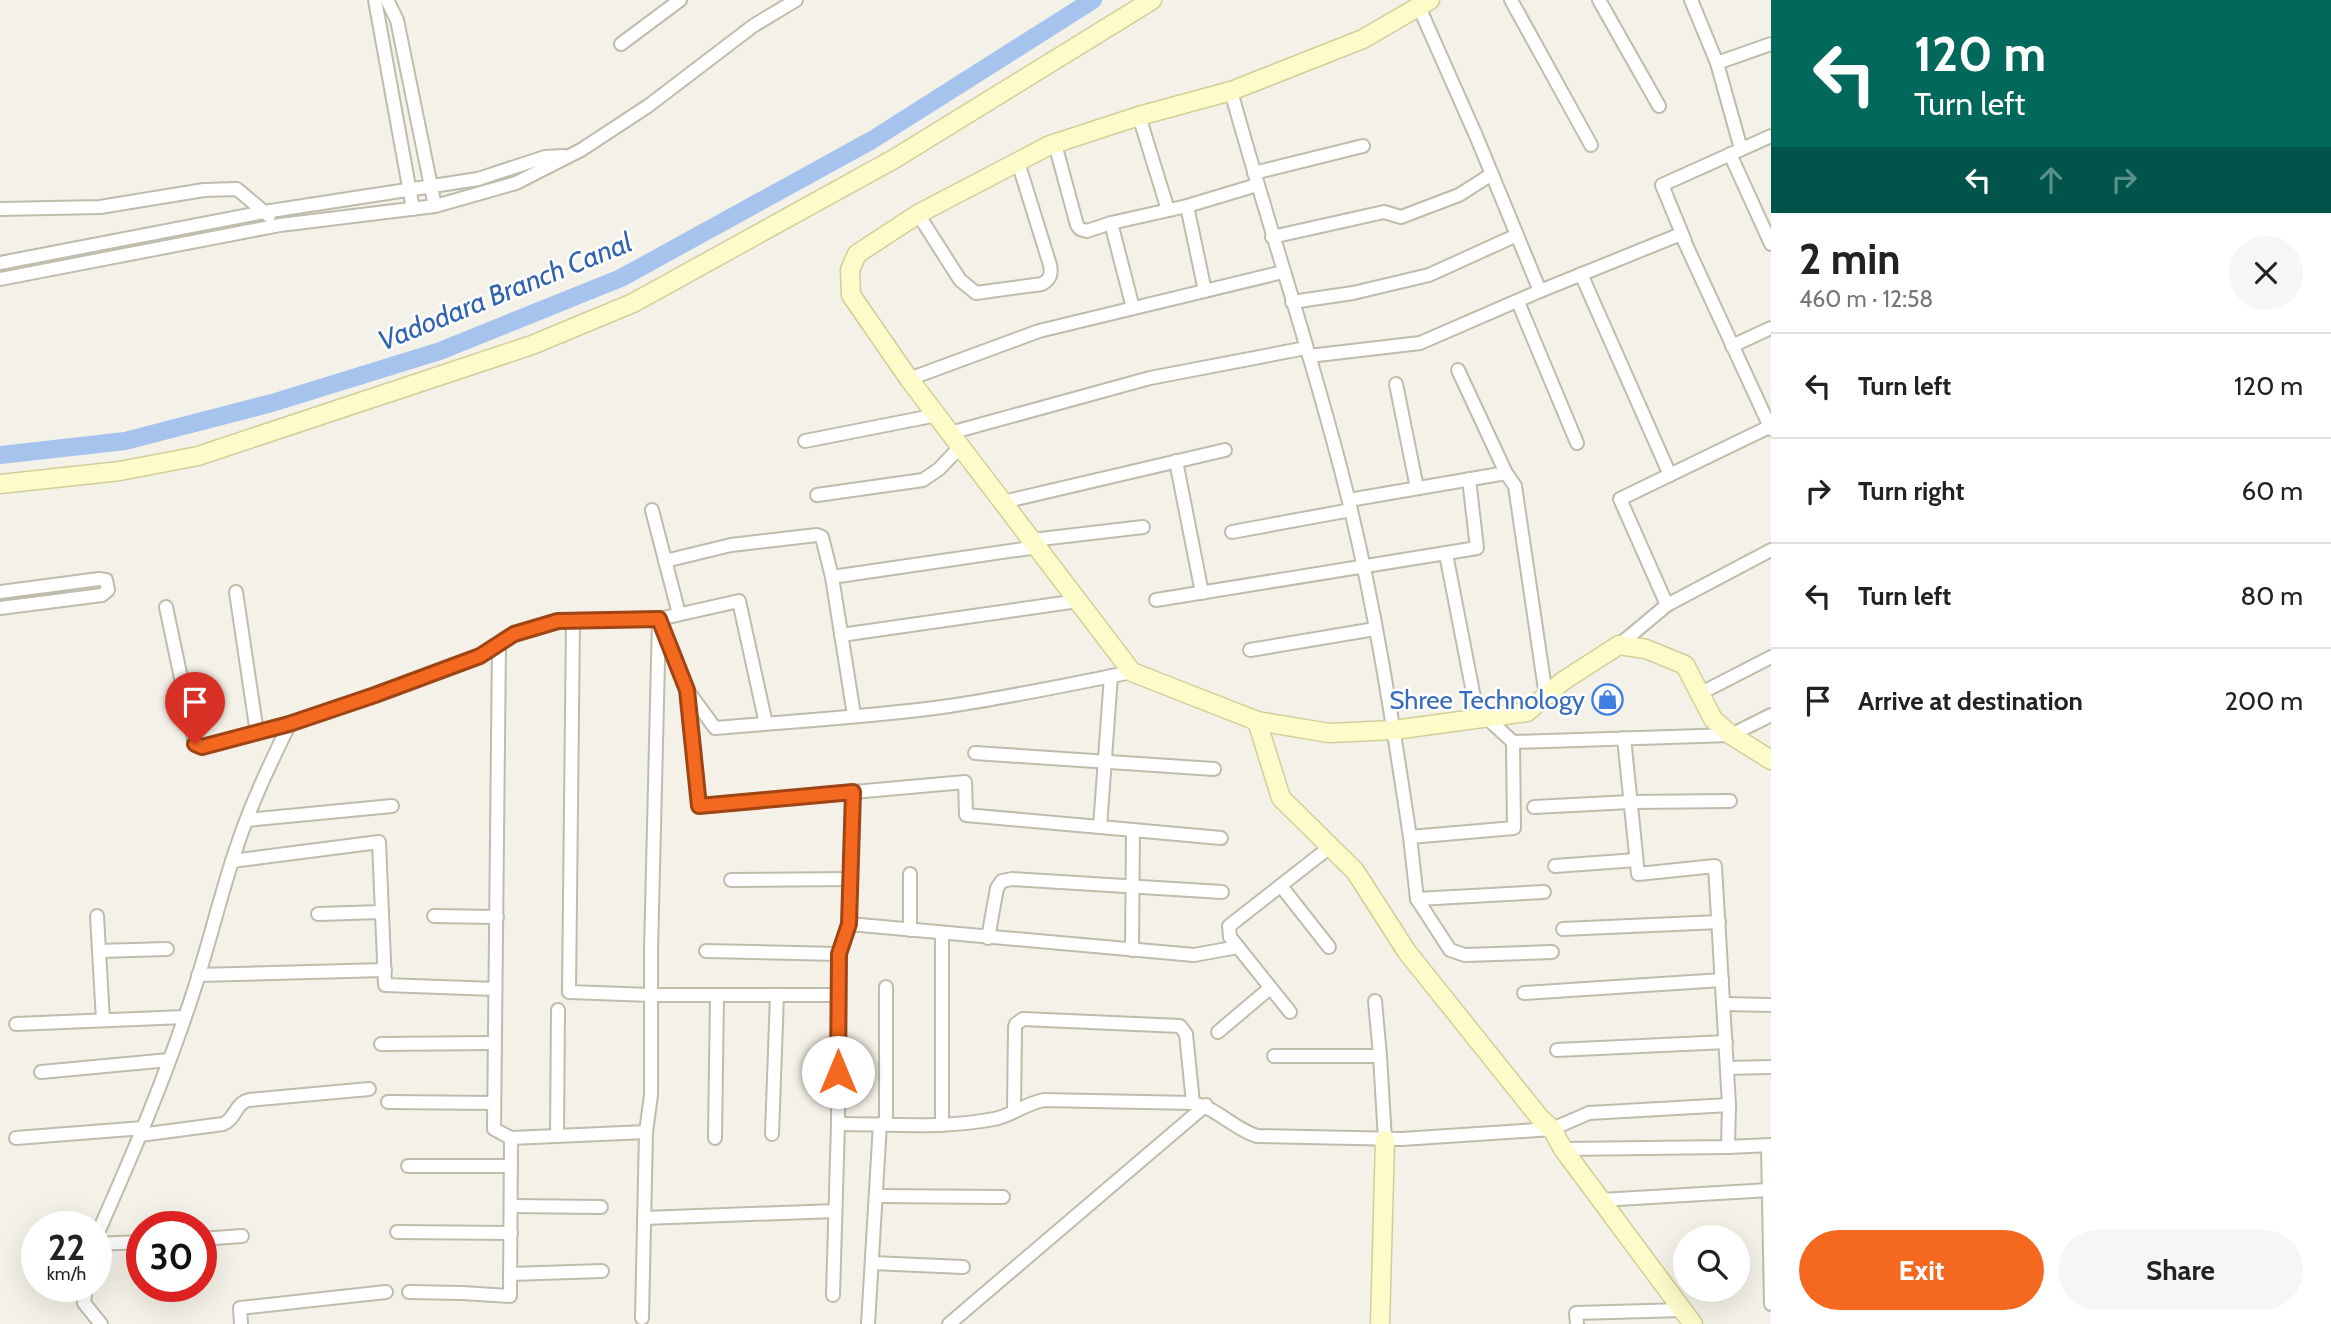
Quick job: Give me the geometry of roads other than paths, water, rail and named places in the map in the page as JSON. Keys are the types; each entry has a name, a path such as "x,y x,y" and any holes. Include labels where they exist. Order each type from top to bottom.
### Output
{"street":[{"path":"375,0 412,209"},
{"path":"387,0 397,20 435,206"},
{"path":"621,44 680,0"},
{"path":"0,279 280,225 435,206 516,183 568,156 648,106 753,26 776,5 796,0"},
{"path":"0,484 120,471 198,456 533,345 586,324 633,303 894,159 1152,0"},
{"path":"1511,0 1591,145"},
{"path":"1599,0 1659,106"},
{"path":"1691,0 1717,62 1735,152 1771,244"},
{"path":"1541,291 1425,3 1363,39 1231,91 1139,116 1055,144 918,214 857,254 850,270 851,295 909,379 1132,672 1257,721 1329,733 1394,730 1527,712 1563,681 1619,645 1667,605 1771,550"},
{"path":"1717,62 1771,44"},
{"path":"1231,91 1350,505 1394,730 1417,899 1444,943 1457,953 1552,952"},
{"path":"1139,116 1168,210"},
{"path":"1686,244 1662,185 1771,136"},
{"path":"1055,144 1080,229 1087,231 1187,206 1256,179 1363,146"},
{"path":"0,263 264,212 478,179 545,157 568,156"},
{"path":"918,214 960,280 976,293 1042,284 1049,280 1050,265 1018,162"},
{"path":"1272,237 1384,212 1401,217 1459,195 1492,174"},
{"path":"0,209 100,207 204,190 237,189 280,225"},
{"path":"1187,206 1205,291"},
{"path":"1111,223 1133,308"},
{"path":"817,495 923,480 939,469 956,440 1150,378 1308,352 1420,343 1681,233 1770,427 1620,499 1667,605"},
{"path":"1292,302 1353,293 1430,275 1517,235"},
{"path":"909,379 1040,331 1283,272"},
{"path":"1581,274 1670,475"},
{"path":"1518,302 1577,443"},
{"path":"1732,346 1771,327"},
{"path":"1458,370 1506,473 1516,486 1546,696"},
{"path":"1396,384 1417,488"},
{"path":"805,441 937,415"},
{"path":"1003,502 1225,450"},
{"path":"1176,461 1202,593"},
{"path":"1232,533 1417,488 1506,473"},
{"path":"1156,600 1477,548 1469,480"},
{"path":"652,510 679,614"},
{"path":"832,577 1143,527"},
{"path":"665,561 731,545 817,535 822,537 832,577 854,715"},
{"path":"1446,554 1483,718 1513,742 1731,735 1771,715"},
{"path":"0,592 99,579 106,580 108,590 102,595 0,608"},
{"path":"236,593 257,733"},
{"path":"166,607 195,744 202,747 289,724 480,656 514,634 558,621 659,619 739,601 766,724"},
{"path":"842,635 1078,601"},
{"path":"659,619 687,690 715,729 948,706 1132,672"},
{"path":"642,1318 646,1132 651,1095 659,619"},
{"path":"573,621 569,992 839,995"},
{"path":"1250,650 1375,629"},
{"path":"499,644 494,1129 511,1138 646,1132"},
{"path":"1619,645 1646,649 1685,666 1713,719 1731,735 1771,760"},
{"path":"1701,692 1771,657"},
{"path":"1100,827 1111,676"},
{"path":"687,690 699,806 965,782 967,815 1221,838"},
{"path":"1257,721 1281,798 1355,871 1407,952 1540,1118 1552,1129 1563,1149 1688,1317"},
{"path":"107,1211 169,1060 247,820 264,775 289,724"},
{"path":"1624,738 1638,874 1715,866 1729,1105 1728,1147"},
{"path":"1410,837 1514,828 1513,742"},
{"path":"975,753 1214,769"},
{"path":"833,1295 839,954 849,924 853,792"},
{"path":"1534,807 1730,801"},
{"path":"247,820 393,806"},
{"path":"1132,950 1133,830"},
{"path":"232,861 379,842 385,985 495,989"},
{"path":"1290,1012 1230,937 1229,926 1331,847"},
{"path":"1555,866 1636,860"},
{"path":"910,874 910,930"},
{"path":"731,880 851,879"},
{"path":"988,938 998,888 1002,881 1012,879 1222,892"},
{"path":"1281,886 1329,947"},
{"path":"1417,899 1544,892"},
{"path":"318,914 382,912"},
{"path":"97,916 103,1020"},
{"path":"434,916 497,917"},
{"path":"1563,929 1719,922"},
{"path":"849,924 1194,955 1238,947"},
{"path":"942,934 942,1125"},
{"path":"99,951 167,949"},
{"path":"706,951 839,954"},
{"path":"198,975 384,970"},
{"path":"1524,993 1722,980"},
{"path":"868,1324 883,1124 886,987"},
{"path":"1217,1032 1270,988"},
{"path":"715,1138 717,995"},
{"path":"772,1134 777,995"},
{"path":"1375,1001 1385,1140 1380,1324"},
{"path":"1724,1004 1771,1005"},
{"path":"557,1136 558,1010"},
{"path":"16,1024 184,1017"},
{"path":"1014,1110 1015,1027 1023,1019 1180,1026 1186,1034 1199,1104"},
{"path":"1558,1050 1726,1042"},
{"path":"381,1044 494,1043"},
{"path":"1273,1056 1380,1056"},
{"path":"41,1072 169,1060"},
{"path":"1727,1068 1771,1067"},
{"path":"16,1138 223,1124 231,1120 239,1105 249,1100 369,1089"},
{"path":"838,1124 942,1125 996,1119 1025,1104 1044,1100 1199,1104 1244,1132 1257,1136 1385,1140 1552,1129 1588,1113 1729,1105"},
{"path":"388,1102 494,1103"},
{"path":"949,1324 1199,1104"},
{"path":"409,1292 510,1296 511,1138"},
{"path":"1563,1149 1770,1145 1771,1304"},
{"path":"408,1166 511,1166"},
{"path":"1601,1200 1769,1190"},
{"path":"876,1196 1003,1198"},
{"path":"511,1206 601,1207"},
{"path":"644,1219 835,1211"},
{"path":"397,1232 510,1233"},
{"path":"217,1237 242,1236"},
{"path":"872,1263 963,1267"},
{"path":"510,1274 602,1271"},
{"path":"241,1324 240,1308 386,1292"},
{"path":"84,1302 101,1324"},
{"path":"1577,1324 1576,1313 1688,1317"}],"waterway":[{"name":"Vadodara Branch Canal","path":"0,455 125,441 272,403 440,351 621,278 872,140 1093,0"}],"place":[{"name":"Shree Technology","path":"1608,700"}]}
